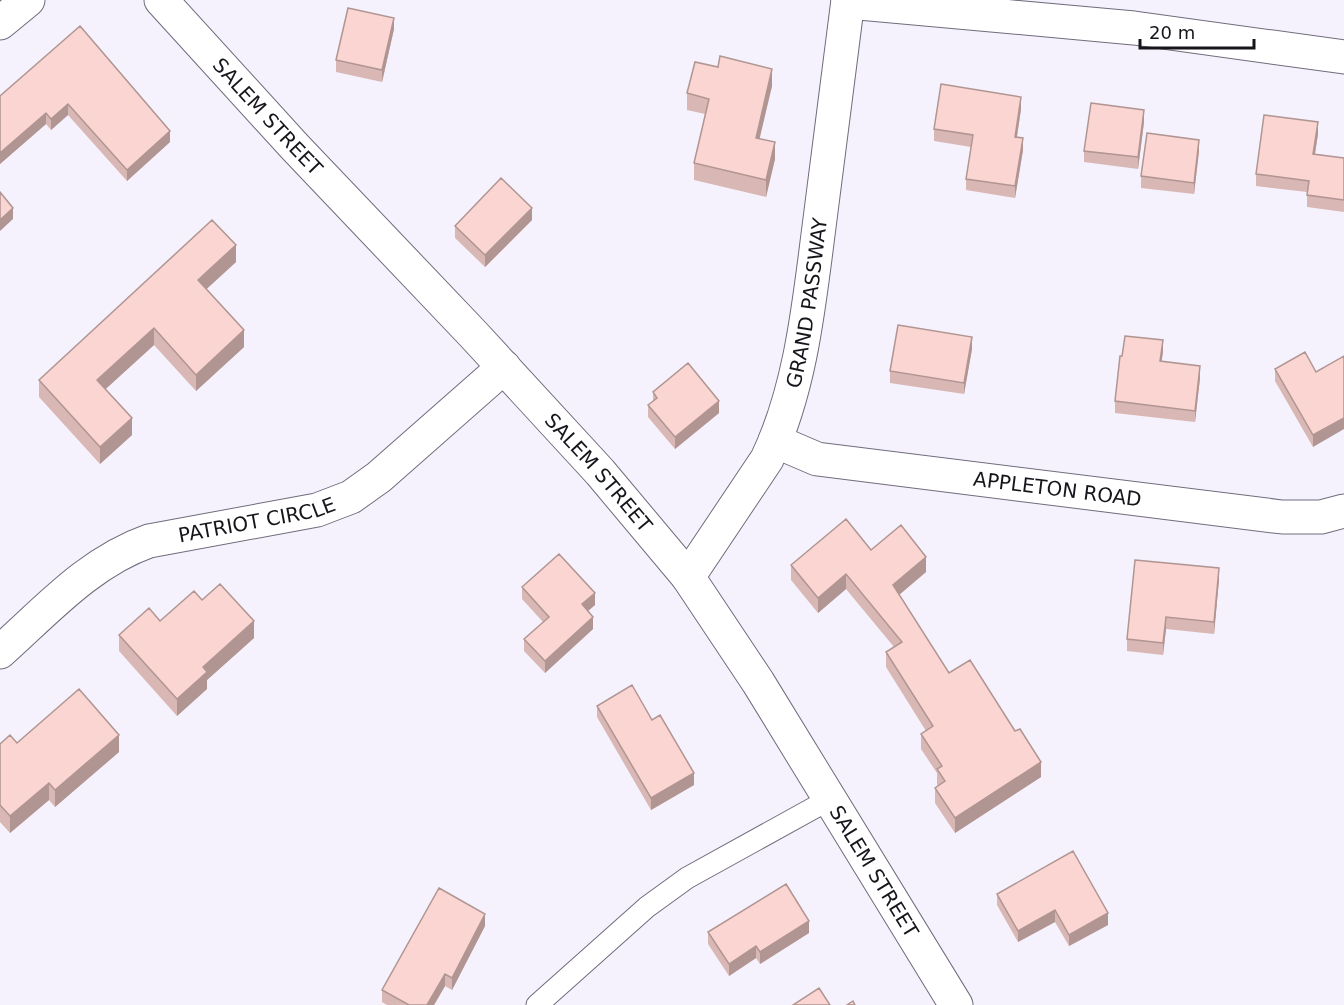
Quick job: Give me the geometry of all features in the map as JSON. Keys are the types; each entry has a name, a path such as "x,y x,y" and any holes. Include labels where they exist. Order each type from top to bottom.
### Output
{"street":[{"path":"0,23 28,0"},
{"name":"SALEM STREET","path":"161,0 295,147 504,367 600,472 688,577 758,682 956,1005"},
{"path":"848,1 1134,28 1344,57"},
{"name":"GRAND PASSWAY","path":"688,577 755,479 775,441 807,319 848,1"},
{"name":"PATRIOT CIRCLE","path":"0,652 95,568 126,550 149,541 317,510 351,497 379,477 504,367"},
{"name":"APPLETON ROAD","path":"775,441 817,459 1282,517 1321,517 1344,511"}],"lane":[{"path":"537,1005 647,907 687,878 830,799"}],"building":[{"path":"348,8 394,18 382,70 336,60"},
{"path":"80,26 170,131 127,170 68,104 51,119 46,113 0,153 0,96"},
{"path":"720,56 772,69 756,138 775,142 766,180 694,163 709,99 687,93 695,62 718,67"},
{"path":"941,84 1021,97 1015,137 1023,138 1015,186 966,179 973,135 934,129"},
{"path":"1091,103 1144,110 1138,157 1084,151"},
{"path":"1264,115 1318,122 1313,154 1344,158 1344,200 1307,195 1309,181 1256,174"},
{"path":"1147,133 1199,140 1194,183 1141,176"},
{"path":"501,178 532,208 485,255 455,226"},
{"path":"0,192 13,208 0,220"},
{"path":"212,220 236,245 198,280 244,330 196,375 154,328 97,380 132,418 100,447 39,380"},
{"path":"898,325 972,337 964,383 890,371"},
{"path":"1125,336 1163,340 1160,361 1200,366 1195,411 1115,401 1120,356 1122,356"},
{"path":"1305,352 1316,372 1344,356 1344,418 1313,435 1275,369"},
{"path":"688,363 719,401 675,437 648,405 657,398 653,392"},
{"path":"846,519 871,550 901,525 926,557 893,585 949,673 970,660 1015,731 1020,729 1041,762 955,818 935,788 945,781 937,769 942,766 921,734 933,726 886,652 902,642 846,574 818,598 791,565"},
{"path":"559,554 595,593 582,604 593,617 545,661 524,639 549,617 522,587"},
{"path":"1135,560 1219,568 1214,622 1166,617 1163,643 1127,639"},
{"path":"220,584 254,621 203,667 207,672 177,699 119,635 149,608 160,621 194,591 202,600"},
{"path":"632,685 652,720 660,715 694,773 651,798 597,706"},
{"path":"79,689 119,735 55,790 49,783 10,816 0,805 0,744 10,735 17,743"},
{"path":"1073,851 1108,913 1069,935 1055,910 1018,931 997,894"},
{"path":"786,884 809,921 760,952 756,946 729,964 708,932"},
{"path":"439,888 485,914 452,978 445,974 427,1005 409,1005 382,990"},
{"path":"819,988 830,1005 793,1005"}]}
